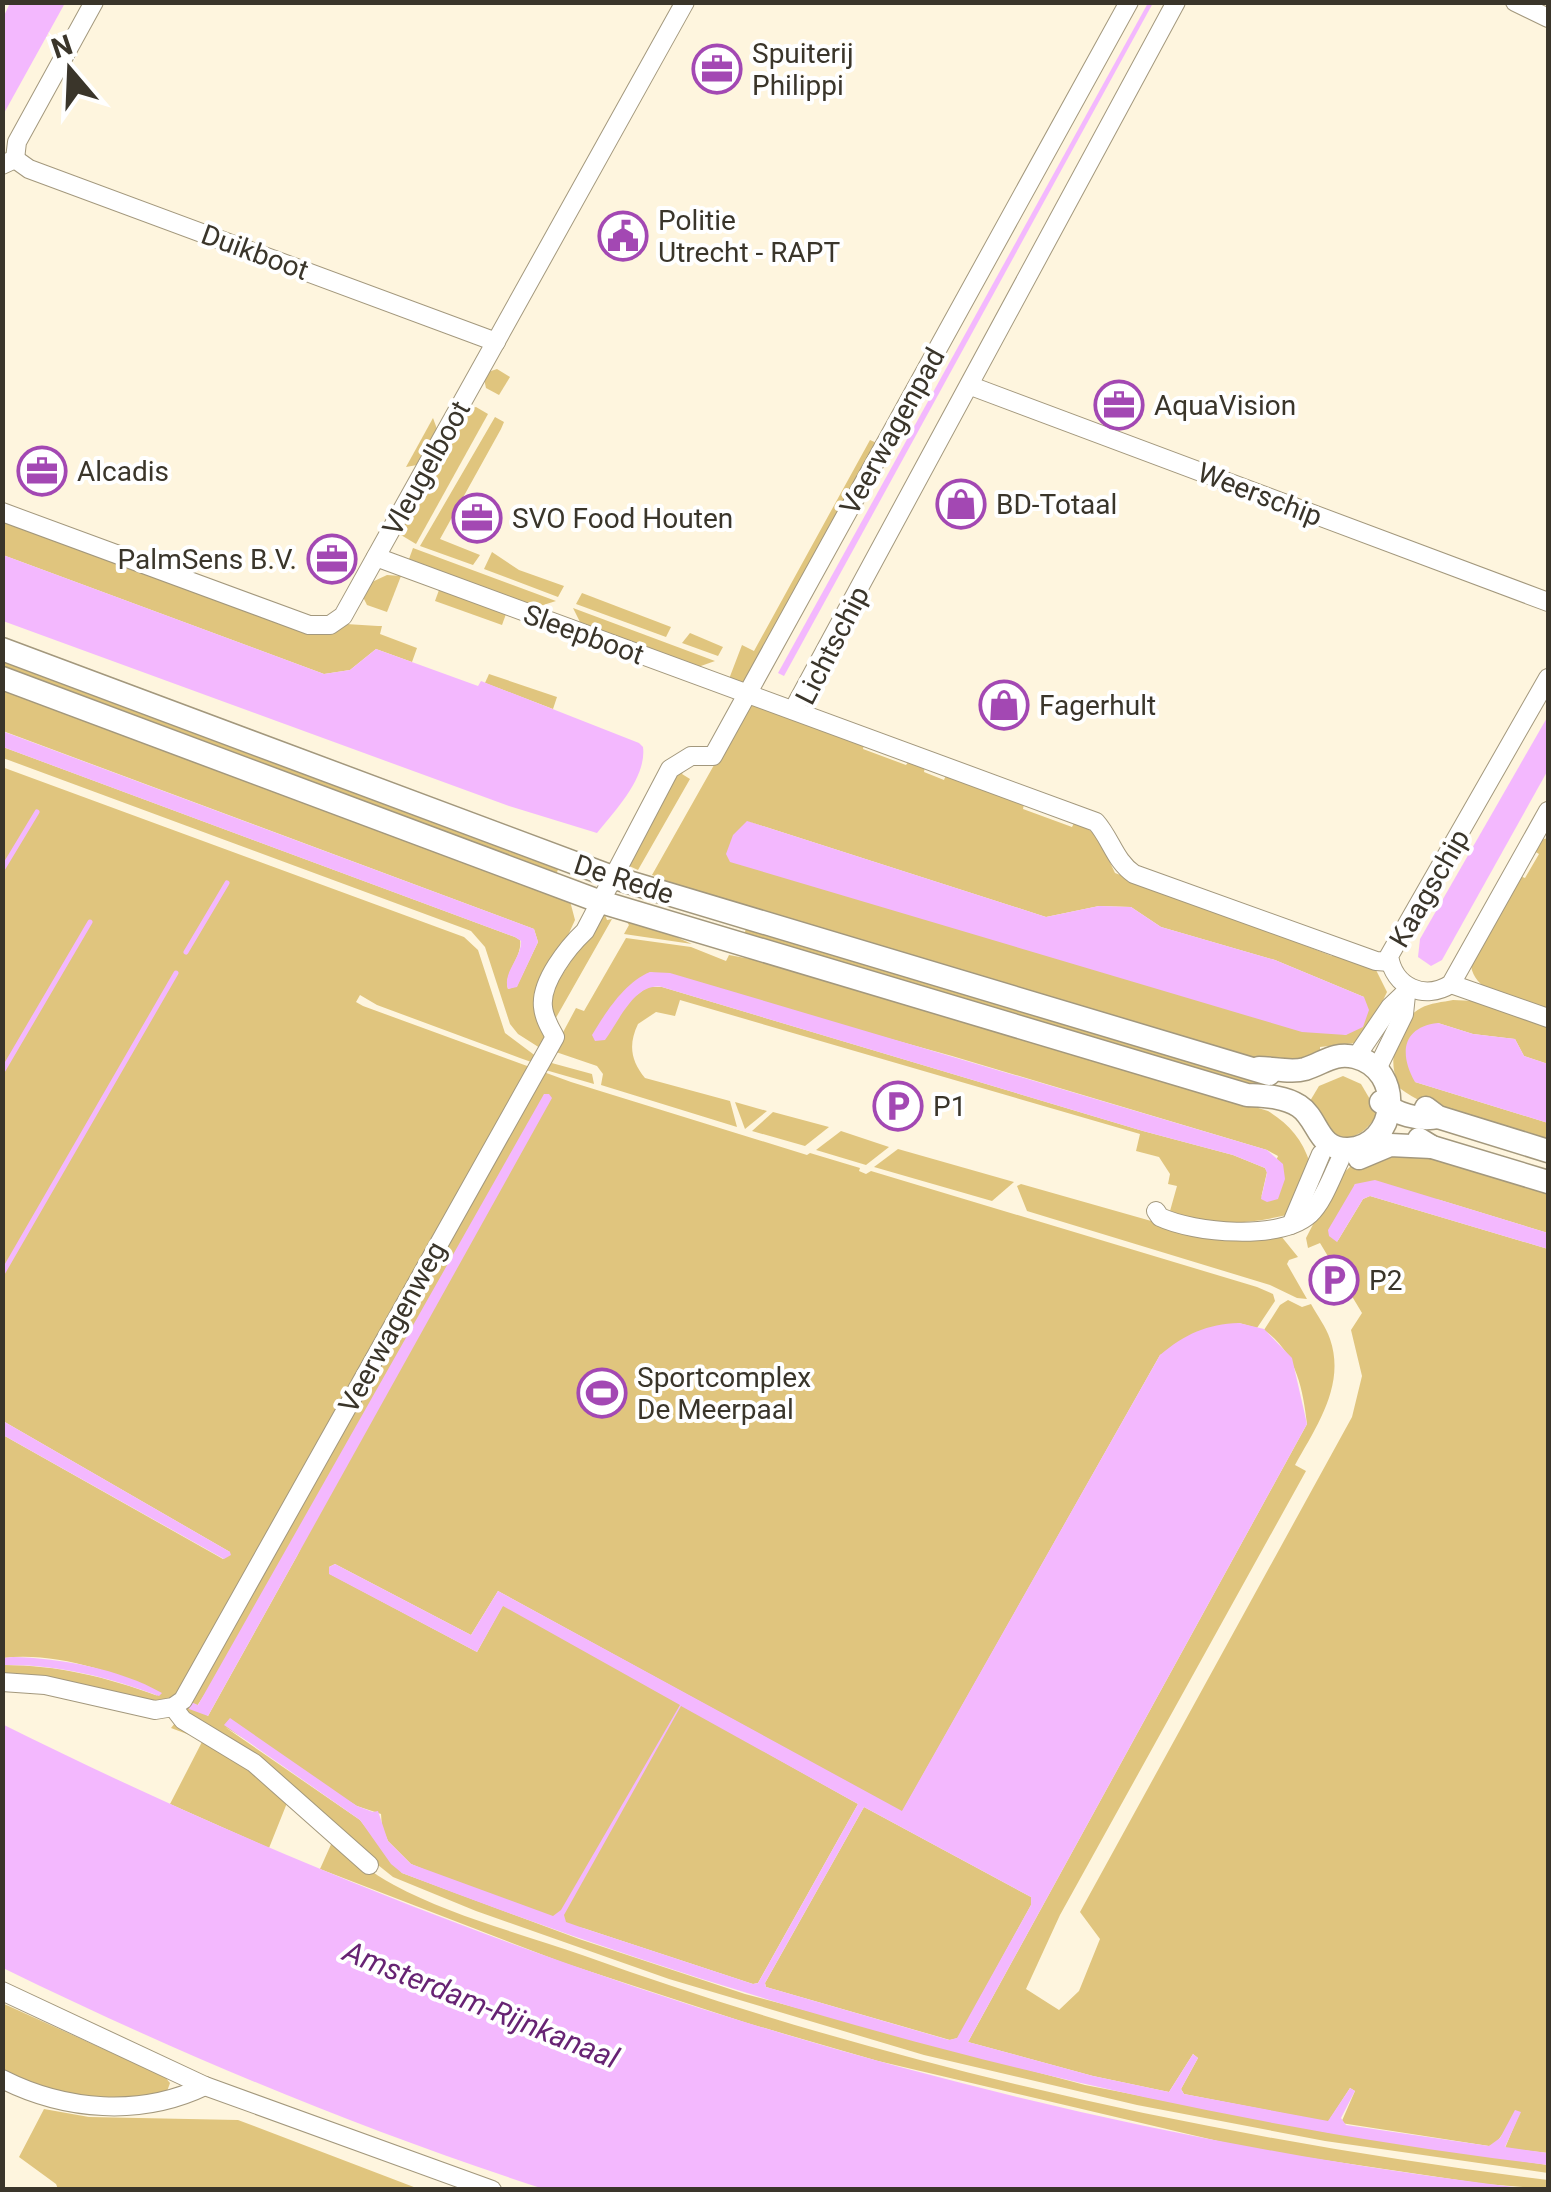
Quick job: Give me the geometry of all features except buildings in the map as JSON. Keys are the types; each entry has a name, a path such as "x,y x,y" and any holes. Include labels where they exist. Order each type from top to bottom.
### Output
{"main road":[{"name":"De Rede","path":"2,649 610,876 1259,1068 1308,1074 1333,1056 1361,1064"},
{"name":"De Rede","path":"2,678 596,900 1247,1094 1298,1113"},
{"path":"1361,1064 1360,1070 1382,1104 1390,1101 1426,1120 1438,1118 1548,1152"},
{"path":"1308,1074 1298,1113 1308,1142 1335,1154 1360,1158 1378,1142 1390,1101"},
{"path":"1378,1142 1432,1147 1548,1182"}],"street":[{"path":"9,162 94,2"},
{"name":"Vleugelboot","path":"2,512 309,625 330,625 343,616 685,2"},
{"name":"Veerwagenpad","path":"610,876 630,850 636,830 673,765 698,754 713,756 1129,2"},
{"name":"Lichtschip","path":"1176,2 793,710 1096,822 1120,865 1134,874 1376,961 1390,962"},
{"path":"1515,2 1548,18"},
{"name":"Duikboot","path":"9,162 496,342"},
{"name":"Weerschip","path":"971,386 1548,602"},
{"name":"Sleepboot","path":"376,557 793,710"},
{"name":"Kaagschip","path":"1451,984 1427,993 1408,992 1389,956 1548,678"},
{"path":"1548,811 1451,984 1548,1018"},
{"name":"Veerwagenweg","path":"173,1707 182,1700 556,1037 542,1010 544,992 574,942 576,927 610,876"},
{"path":"1361,1064 1390,1007 1408,992"},
{"path":"1156,1211 1168,1221 1205,1229 1270,1230 1291,1225 1335,1154"},
{"path":"2,1682 45,1685 155,1710 173,1707 183,1720 271,1778 370,1865"},
{"path":"2,1991 205,2086 492,2190"},
{"path":"2,2080 85,2106 174,2101 205,2086"}],"shaded area":[{"path":"497,369 510,377 499,395 486,388 484,379 488,372"},
{"path":"476,407 488,414 416,544 396,532 467,409"},
{"path":"495,417 504,422 501,429 440,539 480,555 473,565 420,546"},
{"path":"433,418 437,429 417,465 406,467"},
{"path":"870,440 879,444 743,683 729,679 742,645 754,651"},
{"path":"2,518 314,634 331,634 346,624 382,626 380,634 417,648 412,662 376,649 350,670 324,674 3,555"},
{"path":"413,548 556,601 537,607 409,559"},
{"path":"492,552 519,570 564,586 558,597 484,569"},
{"path":"387,575 401,576 387,612 367,605 363,597 372,582"},
{"path":"439,590 506,614 502,625 435,601"},
{"path":"582,593 671,627 666,637 576,604"},
{"path":"573,608 715,661 698,667 581,624"},
{"path":"690,633 723,647 718,656 682,643"},
{"path":"2,657 560,864 556,875 3,670"},
{"path":"489,674 557,697 553,709 485,683"},
{"path":"2,686 570,901 575,920 559,955 548,962 540,976 547,1039 540,1048 510,1024 485,947 471,931 3,758 3,747 515,937 520,946 508,977 508,989 517,986 538,942 534,929 3,731"},
{"path":"749,703 864,744 863,749 906,765 909,761 925,766 924,772 944,780 946,775 1024,804 1023,809 1072,827 1075,821 1097,835 1115,873 1332,956 1334,953 1375,968 1387,992 1367,1034 1356,1043 1320,1047 1320,1054 1306,1060 1263,1061 662,883 662,878 652,875","holes":["747,821 1046,917 1099,906 1131,907 1161,927 1275,960 1364,997 1346,1035"]},
{"path":"689,762 682,774 690,779 638,870 627,865 671,776"},
{"path":"2,767 464,937 478,950 505,1033 537,1057 534,1063 377,1005 360,995 356,1002 363,1006 571,1082 1273,1294 1275,1301 1257,1328 1239,1323 1160,1355 902,1812 498,1591 471,1635 335,1564 329,1567 330,1574 477,1652 503,1605 858,1804 758,1983 583,1928 556,1924 411,1864 388,1841 381,1814 357,1806 225,1727 360,1820 402,1873 579,1939 745,1994 1085,2085 1326,2132 1548,2165 1548,2173 1325,2141 1137,2105 924,2055 669,1979 476,1911 393,1877 188,1713 178,1695 160,1704 108,1690 3,1678 3,1665 43,1667 101,1678 158,1696 123,1678 84,1665 42,1658 3,1658 3,1435 223,1559 230,1552 3,1421","holes":["301,1548 208,1716 197,1706"]},
{"path":"1548,838 1548,1011 1491,991 1482,985 1471,966 1520,876 1525,878 1539,854 1534,851 1540,840"},
{"path":"605,915 607,920 612,919 553,1023 549,995"},
{"path":"637,920 692,944 624,934 629,925 626,921"},
{"path":"747,924 1262,1077 1258,1088 744,936"},
{"path":"626,938 691,947 726,961 729,955 798,968 1268,1111 1294,1133 1310,1163 1287,1215 1243,1222 1199,1220 1170,1211 1177,1186 1168,1184 1170,1174 1159,1157 1136,1151 1140,1134 680,1000 675,1016 656,1012 638,1024 632,1052 645,1078 730,1101 737,1127 601,1085 603,1074 597,1066 553,1051 576,1008 584,1011","holes":["650,972 952,1056 1267,1150 1278,1156 1261,1198 1265,1168 1233,1155 662,987 647,987 637,995"]},
{"path":"1453,1000 1474,1001 1548,1027 1548,1064 1524,1056 1515,1039 1473,1034 1438,1023 1415,1082 1548,1123 1548,1141 1445,1111 1394,1083 1394,1051 1406,1021 1425,1006"},
{"path":"548,1062 592,1074 594,1084 542,1069"},
{"path":"1343,1076 1361,1084 1378,1113 1360,1133 1342,1138 1334,1137 1310,1101 1319,1086"},
{"path":"735,1102 767,1111 745,1129"},
{"path":"773,1112 829,1127 805,1146 752,1131"},
{"path":"841,1131 889,1147 866,1165 816,1150"},
{"path":"898,1149 1014,1182 992,1201 874,1167"},
{"path":"1389,1154 1416,1154 1548,1191 1548,1233 1440,1200 1355,1184 1337,1242 1363,1199 1370,1196 1548,1249 1548,2153 1505,2148 1520,2112 1495,2144 1489,2146 1341,2123 1355,2091 1350,2088 1328,2122 1184,2094 1181,2089 1198,2058 1193,2054 1169,2092 968,2042 1307,1424 1296,1371 1283,1348 1264,1330 1280,1305 1288,1300 1302,1307 1311,1304 1328,1335 1334,1356 1326,1405 1295,1465 1306,1471 1060,1915 1026,1989 1059,2010 1079,1991 1100,1939 1080,1912 1352,1417 1362,1376 1351,1330 1362,1313 1320,1243 1308,1248 1306,1238 1336,1180 1351,1166"},
{"path":"1017,1186 1204,1236 1281,1236 1298,1257 1287,1264 1307,1299 1027,1211"},
{"path":"175,1723 195,1731 289,1798 269,1848 170,1804 203,1740 171,1728"},
{"path":"864,1807 1031,1897 1031,1905 958,2038 950,2040 766,1987"},
{"path":"333,1840 386,1880 439,1906 702,1996 821,2032 1060,2095 1303,2143 1548,2180 1548,2189 1485,2184 1256,2150 878,2061 564,1963 320,1869"},
{"path":"2,2003 165,2077 170,2083 165,2097 77,2099 3,2074"},
{"path":"44,2109 89,2117 238,2120 419,2189 58,2189 19,2157"}],"water":[{"path":"10,3 65,3 3,115 3,18"},
{"path":"1148,3 1153,3 784,676 778,673"},
{"path":"3,555 324,674 350,670 376,649 478,686 481,681 639,743 643,747 640,770 628,793 597,833 509,806 3,621"},
{"path":"1548,716 1548,770 1442,960 1431,966 1418,957 1420,939"},
{"path":"2,731 534,929 538,942 517,987 508,989 508,977 521,941 515,937 3,747"},
{"path":"747,821 1046,917 1099,906 1131,907 1161,927 1275,960 1364,997 1369,1010 1363,1027 1346,1035 1302,1032 730,862 726,854 733,835"},
{"path":"650,972 670,973 1267,1150 1283,1164 1285,1179 1278,1199 1267,1202 1261,1199 1265,1168 1233,1155 662,987 644,990 605,1040 595,1041 592,1035 617,999"},
{"path":"1438,1023 1473,1034 1515,1039 1524,1056 1548,1064 1548,1123 1415,1082 1407,1062 1407,1044 1417,1030"},
{"path":"544,1094 552,1098 208,1716 189,1709 191,1702 198,1705"},
{"path":"1375,1180 1548,1233 1548,1249 1370,1196 1363,1199 1337,1242 1328,1230 1355,1184"},
{"path":"1239,1323 1264,1329 1292,1358 1307,1424 968,2042 1169,2092 1193,2054 1198,2058 1181,2089 1184,2094 1328,2121 1350,2088 1355,2091 1341,2118 1346,2125 1489,2146 1500,2138 1515,2110 1521,2112 1505,2147 1548,2153 1548,2165 1255,2120 1110,2090 823,2016 681,1972 402,1873 391,1864 360,1820 224,1725 230,1718 357,1806 378,1811 388,1841 411,1864 553,1916 561,1910 680,1705 503,1606 477,1652 329,1574 329,1567 335,1564 471,1635 498,1591 902,1811 1160,1355 1197,1332","holes":["681,1706 858,1804 758,1983 583,1928 566,1922 564,1915","864,1807 1031,1897 1031,1905 957,2038 949,2040 766,1987"]},
{"path":"3,1421 231,1555 224,1559 3,1435"},
{"path":"3,1658 89,1666 128,1677 162,1693 159,1696 62,1669 3,1665"},
{"name":"Amsterdam-Rijnkanaal","path":"2,1724 183,1810 368,1888 556,1959 746,2022 939,2077 1134,2124 1331,2161 1530,2189 547,2190 271,2089 3,1968"}],"waterway":[{"path":"2,870 37,812"},
{"path":"186,952 227,883"},
{"path":"2,1072 90,922"},
{"path":"2,1274 176,973"}],"place":[{"name":"Spuiterij Philippi","path":"717,69"},
{"name":"Politie Utrecht - RAPT","path":"623,236"},
{"name":"AquaVision","path":"1119,405"},
{"name":"Alcadis","path":"42,471"},
{"name":"BD-Totaal","path":"961,504"},
{"name":"SVO Food Houten","path":"477,518"},
{"name":"PalmSens B.V.","path":"332,559"},
{"name":"Fagerhult","path":"1004,705"},
{"name":"P1","path":"898,1106"},
{"name":"P2","path":"1334,1280"},
{"name":"Sportcomplex De Meerpaal","path":"602,1393"}]}
